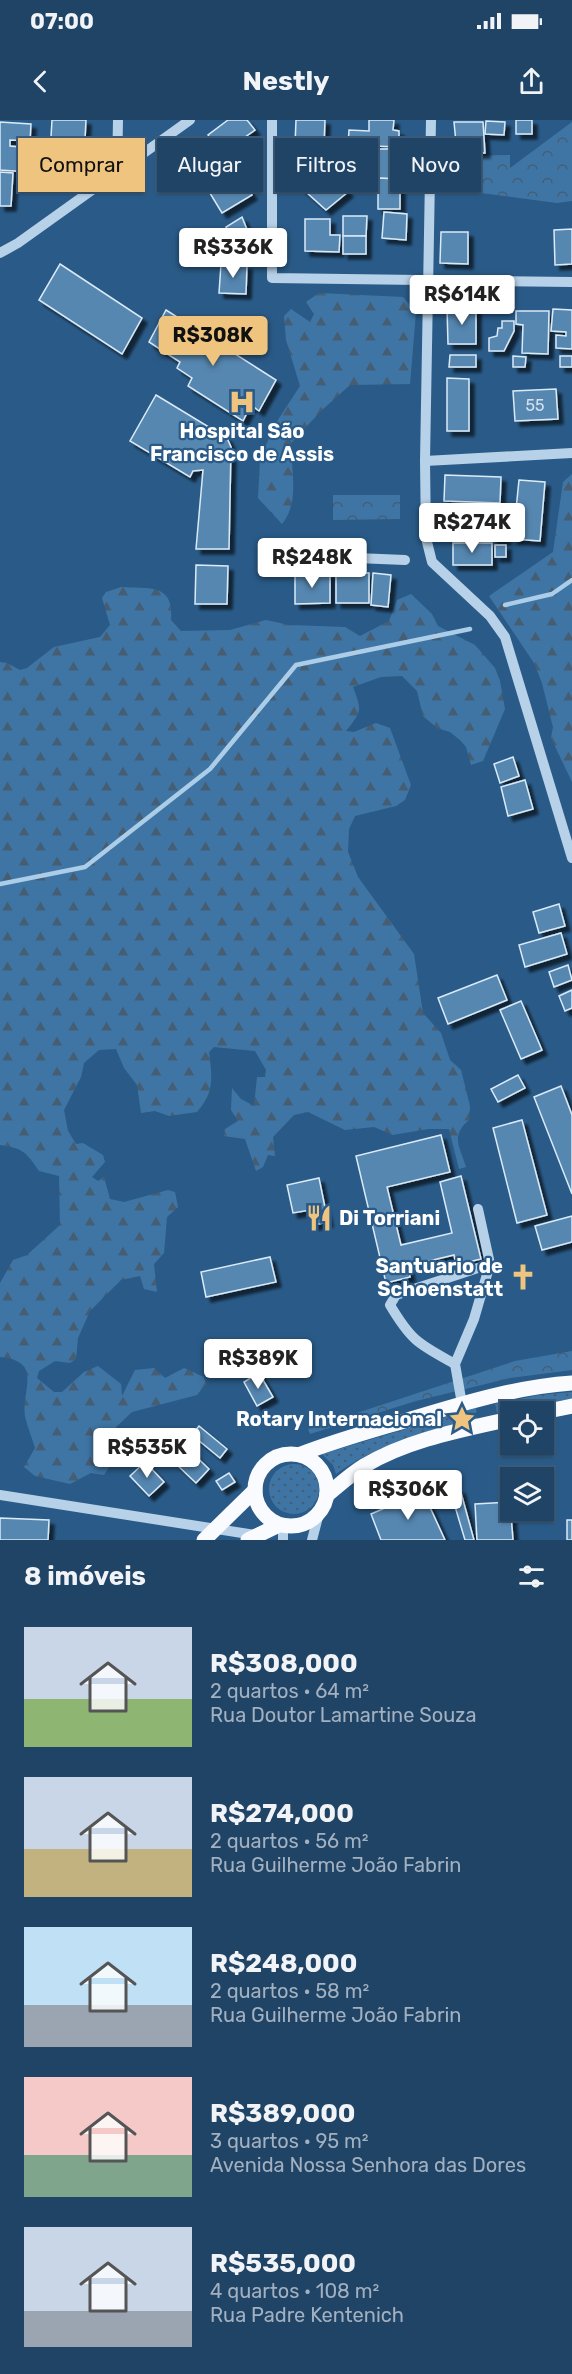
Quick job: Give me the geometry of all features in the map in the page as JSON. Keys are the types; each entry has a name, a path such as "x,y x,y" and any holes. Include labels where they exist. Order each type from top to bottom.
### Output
{"main road":[{"path":"282,1530 263,1513 257,1502 255,1490 259,1474 269,1461 284,1454 301,1454 330,1443 491,1395 544,1385 572,1383"},
{"path":"554,1410 572,1406"},
{"path":"327,1495 364,1467 387,1455 439,1436 500,1421"},
{"path":"251,1538 305,1523 319,1513 327,1495 327,1482 322,1469 313,1460 301,1454"},
{"path":"209,1534 255,1490"}],"street":[{"path":"118,120 118,138"},
{"path":"145,153 190,120"},
{"path":"272,120 272,278 572,282"},
{"path":"431,120 425,461 426,538 432,562 490,616 505,637 572,858"},
{"path":"0,253 18,243 90,192"},
{"path":"425,461 572,453"},
{"path":"283,555 405,560"},
{"path":"462,1404 455,1364 474,1319 490,1264 478,1209"},
{"path":"455,1364 418,1344 406,1332 390,1305 392,1299 396,1295 490,1264"},
{"path":"0,1496 209,1534 251,1538"},
{"path":"312,1540 319,1513"}],"green space":[{"path":"572,122 572,201 557,203 481,193 443,193 481,192 481,155 510,155 510,168"},
{"path":"319,293 403,297 416,312 410,384 350,385 291,443 293,496 288,515 282,524 258,498 260,460 274,426 300,386 286,340 284,316 291,309 310,322 314,314 306,302"},
{"path":"572,474 572,782 551,738 553,727 542,683 534,663 489,596 553,552 563,482"},
{"path":"333,495 400,495 400,519 333,520"},
{"path":"121,587 158,590 164,594 169,600 171,620 181,631 230,630 266,620 289,625 345,627 360,636 389,621 397,600 411,594 432,614 438,626 475,645 495,668 505,709 483,761 471,765 466,747 460,740 450,732 437,728 423,716 417,691 402,676 381,677 353,687 359,710 346,731 354,732 376,723 390,728 411,785 405,800 396,806 355,816 349,829 348,852 358,877 414,954 423,1013 441,1033 450,1060 461,1070 470,1106 469,1120 458,1137 459,1148 466,1167 459,1169 449,1129 428,1129 393,1135 374,1127 345,1130 308,1112 294,1115 273,1137 275,1156 268,1155 263,1167 256,1171 245,1139 224,1136 225,1129 238,1121 231,1110 232,1088 241,1099 254,1106 257,1077 265,1077 266,1070 255,1051 214,1047 209,1052 211,1084 203,1105 197,1112 169,1116 155,1111 141,1113 137,1085 124,1068 116,1049 99,1050 84,1063 81,1077 64,1110 68,1131 76,1144 83,1143 103,1155 105,1162 92,1177 98,1181 104,1177 110,1199 124,1202 168,1190 175,1192 178,1207 167,1217 164,1253 154,1264 157,1292 144,1289 140,1276 121,1280 90,1311 78,1338 76,1359 70,1363 55,1361 39,1371 37,1378 54,1392 62,1392 84,1372 98,1366 121,1384 122,1396 135,1370 154,1368 165,1378 184,1368 204,1377 206,1384 197,1395 132,1412 116,1427 112,1463 104,1475 91,1473 70,1484 35,1476 24,1467 35,1448 25,1416 28,1379 22,1364 0,1357 0,1283 13,1260 27,1255 60,1225 59,1176 39,1171 23,1152 0,1145 0,662 20,670 27,668 54,647 100,637 110,625 102,598 106,592"},
{"path":"572,1351 572,1370 510,1378 416,1401 310,1434 308,1429 515,1361"},
{"path":"572,1392 572,1399 510,1401"},
{"path":"500,1403 500,1412 497,1413 495,1404"},
{"path":"476,1408 477,1419 386,1447 336,1474 333,1465 322,1454"},
{"path":"289,1464 299,1464 312,1471 319,1484 319,1494 312,1507 299,1514 289,1514 280,1510 273,1503 269,1494 269,1484 273,1475 280,1468"}],"building":[{"path":"52,120 86,120 85,138 51,137"},
{"path":"228,120 247,120 255,130 244,138 210,138 208,135"},
{"path":"296,120 325,120 324,138 295,138"},
{"path":"369,120 394,120 393,130 399,131 399,138 390,138 390,147 378,146 378,138 348,138 349,130 369,131"},
{"path":"516,120 532,120 532,134 516,134"},
{"path":"486,121 505,122 504,135 485,134"},
{"path":"0,122 31,124 30,138 10,140 10,146 18,147 18,171 0,170"},
{"path":"454,122 483,122 485,153 481,153 481,138 456,138"},
{"path":"378,149 390,149 390,179 378,178"},
{"path":"0,172 13,173 11,206 0,206"},
{"path":"378,178 390,179 390,192 400,192 400,209 378,209"},
{"path":"209,192 250,192 252,195 222,213"},
{"path":"306,192 348,192 326,210"},
{"path":"384,212 407,214 406,240 382,238"},
{"path":"343,216 367,216 366,236 343,236"},
{"path":"242,217 250,237 247,253 230,264 218,246 228,235 226,227"},
{"path":"305,219 330,219 330,235 340,235 339,252 305,251"},
{"path":"572,229 572,264 555,265 554,230"},
{"path":"441,232 468,232 468,264 440,263"},
{"path":"343,236 366,236 366,254 343,254"},
{"path":"60,264 142,318 122,354 39,300"},
{"path":"221,264 247,265 246,294 219,293"},
{"path":"476,307 476,344 448,344 447,308"},
{"path":"553,309 572,310 572,349 556,348 556,335 566,336 566,332 551,331"},
{"path":"166,310 276,380 259,411 251,405 243,421 188,386 192,378 177,368 180,362 149,342"},
{"path":"516,311 549,311 548,354 522,353 523,325 516,324"},
{"path":"502,321 514,321 514,331 504,351 489,351 489,338 497,336 498,328 502,328"},
{"path":"450,355 476,355 476,367 449,367"},
{"path":"513,356 526,357 525,367 513,367"},
{"path":"560,356 572,356 572,367 560,367"},
{"path":"447,378 469,379 469,431 447,431"},
{"path":"556,389 558,419 515,421 513,391"},
{"path":"156,395 227,438 231,447 229,549 196,549 203,470 193,471 190,477 130,441"},
{"path":"445,475 501,477 500,503 444,501"},
{"path":"519,480 545,482 540,541 513,539"},
{"path":"493,529 506,530 505,540 492,539"},
{"path":"447,531 463,531 463,536 447,537"},
{"path":"453,543 492,543 492,565 453,565"},
{"path":"495,545 506,545 506,557 495,557"},
{"path":"196,565 228,566 227,604 195,604"},
{"path":"336,572 369,573 369,603 336,603"},
{"path":"330,573 330,603 295,604 295,574"},
{"path":"373,573 391,575 388,607 371,605"},
{"path":"513,757 519,776 500,783 494,764"},
{"path":"525,780 533,809 508,816 501,787"},
{"path":"559,904 565,926 539,933 533,912"},
{"path":"561,933 567,954 525,967 519,945"},
{"path":"568,965 572,980 554,987 549,972"},
{"path":"497,975 507,1000 448,1024 438,998"},
{"path":"572,990 572,1008 565,1011 559,996"},
{"path":"521,1001 542,1050 521,1059 500,1010"},
{"path":"518,1075 525,1088 498,1102 491,1089"},
{"path":"561,1086 572,1115 572,1194 534,1097"},
{"path":"522,1120 547,1215 517,1223 493,1128"},
{"path":"441,1135 450,1172 387,1187 401,1245 452,1233 440,1182 461,1176 481,1259 456,1265 454,1255 408,1266 410,1277 386,1283 356,1156"},
{"path":"319,1178 328,1222 313,1225 310,1210 293,1213 287,1185"},
{"path":"572,1216 572,1242 542,1250 535,1226"},
{"path":"270,1257 276,1282 206,1297 201,1272"},
{"path":"259,1373 273,1397 257,1406 244,1382"},
{"path":"199,1426 227,1449 220,1458 192,1435"},
{"path":"188,1449 209,1469 196,1483 175,1463"},
{"path":"145,1462 164,1482 149,1496 130,1476"},
{"path":"229,1473 235,1482 222,1490 216,1481"},
{"path":"460,1489 474,1540 465,1540 451,1493"},
{"path":"423,1492 445,1540 381,1540 371,1514"},
{"path":"500,1503 500,1521 512,1521 513,1540 477,1540 475,1504"},
{"path":"0,1518 49,1520 48,1540 0,1540"},
{"path":"567,1520 572,1520 572,1540 567,1540"}],"waterway":[{"path":"505,605 552,594 572,580"},
{"path":"0,884 85,867 210,769 296,665 470,629"}],"place":[{"name":"Hospital São Francisco de Assis","path":"242,402"},
{"name":"Di Torriani","path":"319,1218"},
{"name":"Santuario de Schoenstatt","path":"523,1277"},
{"name":"Rotary Internacional","path":"462,1419"}]}
